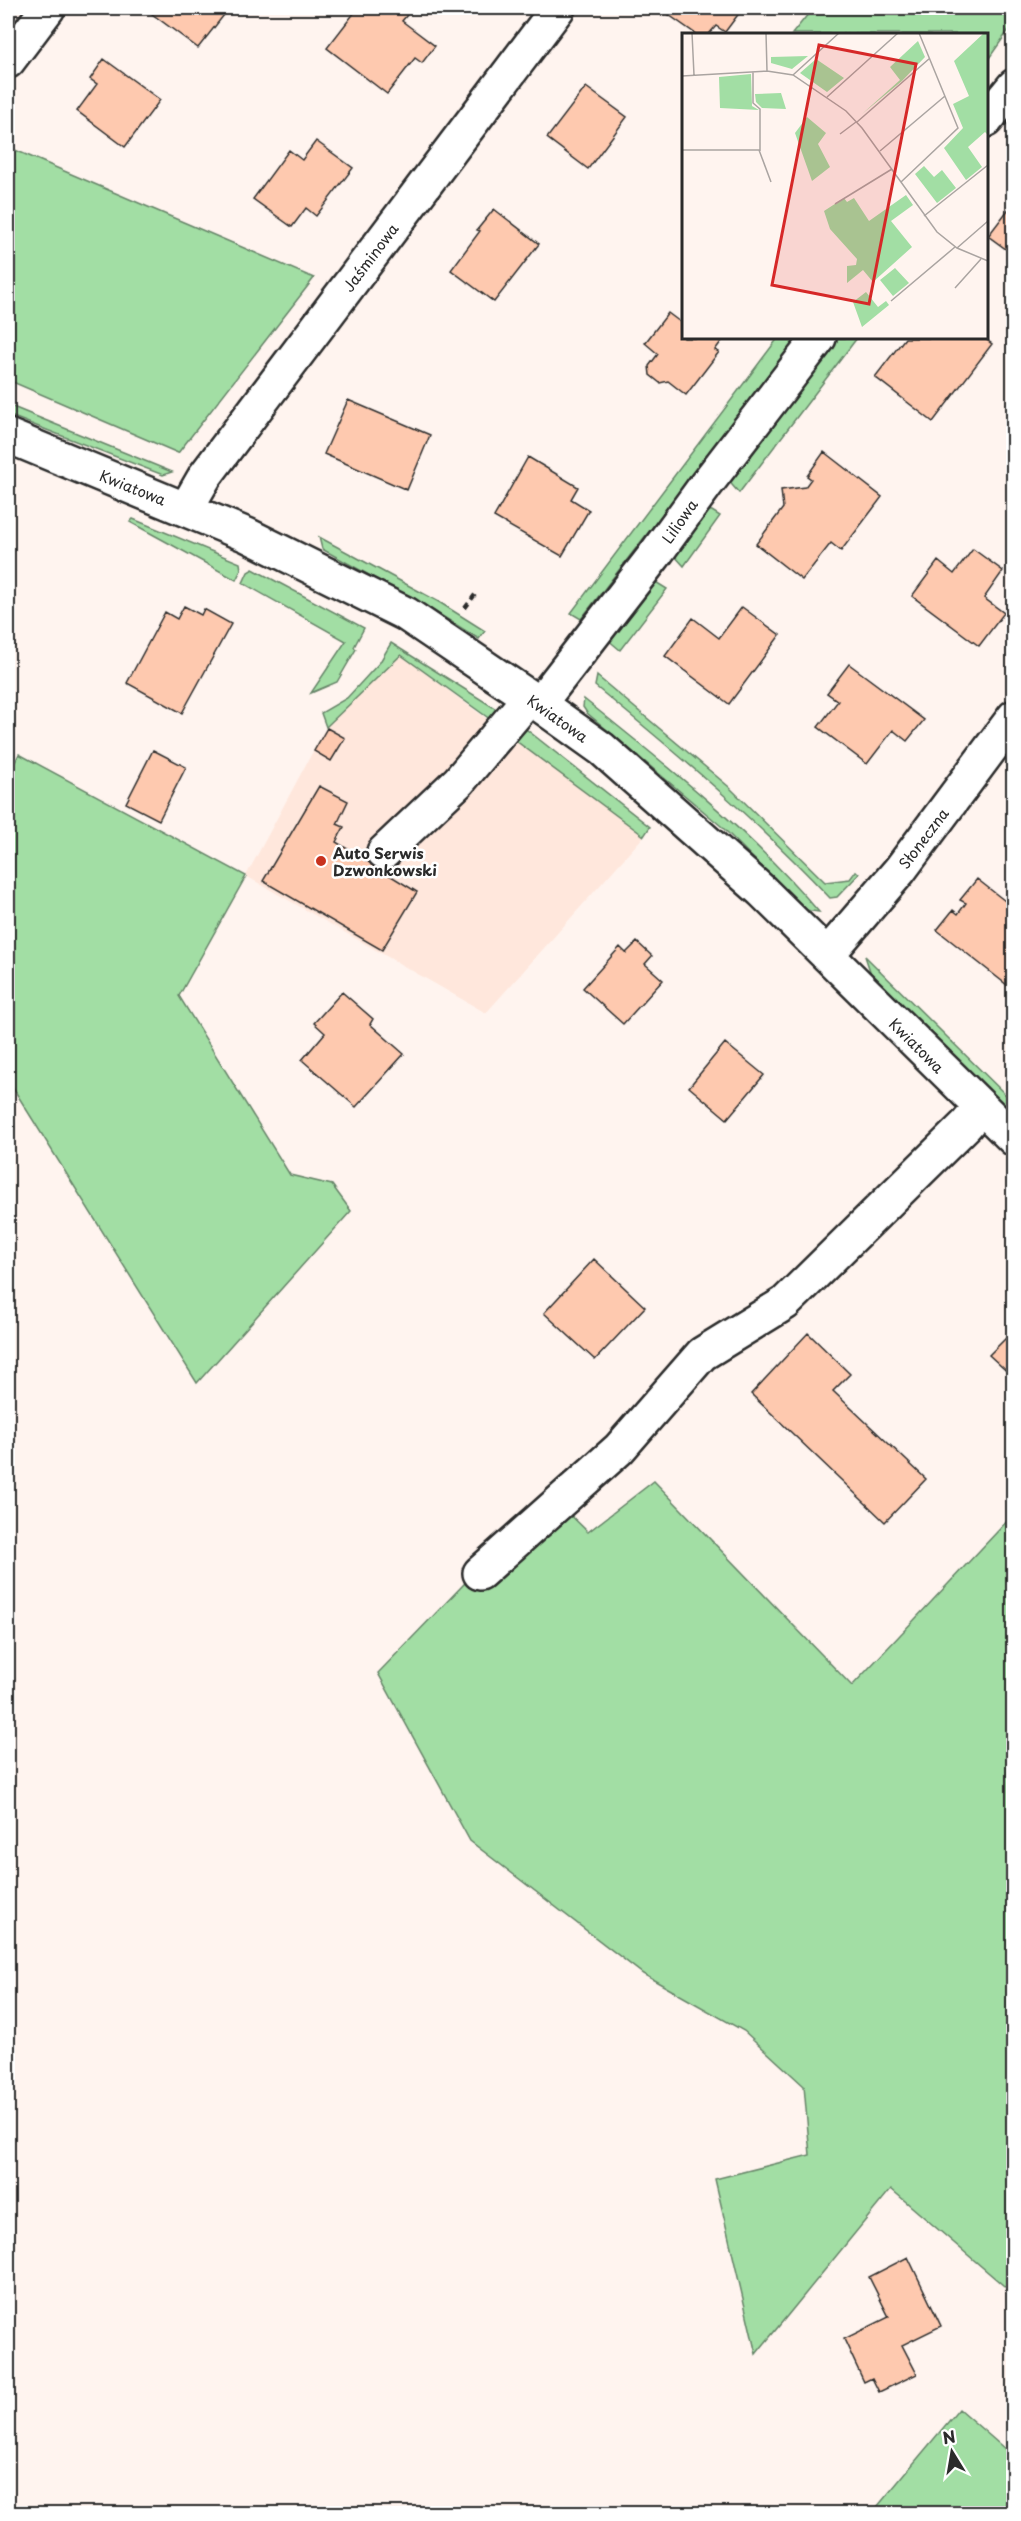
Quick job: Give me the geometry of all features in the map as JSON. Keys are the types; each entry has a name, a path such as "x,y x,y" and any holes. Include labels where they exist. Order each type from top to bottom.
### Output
{"street":[{"path":"8,61 48,8"},
{"name":"Jaśminowa","path":"186,509 205,476 558,8"},
{"path":"988,119 1014,86"},
{"name":"Liliowa","path":"384,852 459,781 503,731 534,701 647,565 818,339"},
{"name":"Kwiatowa","path":"8,436 247,535 406,614 534,701 611,757 762,891 1014,1139"},
{"name":"Słoneczna","path":"827,955 900,870 1014,717"},
{"path":"480,1573 620,1449 702,1354 785,1303 966,1125 981,1107"}],"path":[{"path":"465,608 477,592"}],"shaded area":[{"path":"401,655 644,836 486,1013 246,876 326,727"}],"green space":[{"path":"813,8 1013,8 1013,24 988,60 988,33 793,33"},
{"path":"8,147 314,278 178,453 8,380"},
{"path":"777,339 798,339 581,619 571,613"},
{"path":"832,339 856,339 739,493 726,478"},
{"path":"8,405 172,472 163,475 8,415"},
{"path":"704,510 712,511 720,516 684,566 672,553"},
{"path":"133,519 240,563 241,570 236,580 130,522"},
{"path":"319,537 439,602 485,631 479,639 434,611 322,549"},
{"path":"253,569 364,628 354,647 356,649 337,682 311,693 346,641 243,583 248,572"},
{"path":"654,581 667,589 620,650 607,639"},
{"path":"391,643 501,712 494,722 401,655 326,727 321,713 347,698 380,662"},
{"path":"597,676 728,786 825,882 850,879 856,871 859,874 837,897 830,898 716,788 595,686"},
{"path":"584,699 677,774 736,826 819,912 805,910 721,826 587,713 583,707"},
{"path":"517,722 650,827 644,836 508,735"},
{"path":"19,754 246,876 179,996 290,1175 332,1185 351,1211 197,1383 8,1080 8,776"},
{"path":"865,956 1013,1102 1013,1115 871,974"},
{"path":"654,1481 852,1686 1013,1515 1014,2287 1010,2291 891,2189 756,2354 715,2179 810,2155 804,2086 744,2031 643,1974 470,1841 378,1673 550,1495 588,1532"},
{"path":"959,2409 1013,2456 1013,2513 872,2513"}],"building":[{"path":"144,8 215,8 224,15 198,48"},
{"path":"358,8 396,8 407,15 402,21 435,46 422,63 415,58 387,94 327,48"},
{"path":"659,8 743,8 725,32 716,26 710,33 695,33"},
{"path":"104,59 160,100 125,147 77,111 97,84 90,79"},
{"path":"586,87 627,117 588,169 547,138"},
{"path":"316,141 353,168 316,216 306,208 292,227 253,199 289,150 302,160"},
{"path":"1014,202 1014,255 988,236"},
{"path":"494,209 539,244 494,302 451,270"},
{"path":"668,313 682,324 682,339 723,339 715,350 719,352 686,395 668,381 660,383 650,375 649,366 658,354 645,343"},
{"path":"904,339 985,339 992,344 933,422 875,377"},
{"path":"348,400 430,435 407,490 324,454"},
{"path":"824,452 882,497 841,551 831,543 802,580 756,544 783,508 781,490 805,487 811,479 807,476"},
{"path":"528,457 578,487 571,499 589,510 562,556 494,517"},
{"path":"973,549 1003,571 984,598 1004,613 979,646 912,596 938,561 954,574"},
{"path":"184,606 201,615 204,609 231,624 182,713 127,683 165,612 177,619"},
{"path":"742,607 780,635 729,704 665,656 693,618 719,638"},
{"path":"849,664 924,720 907,741 893,730 867,764 818,727 838,701 827,693"},
{"path":"327,728 345,738 331,761 314,751"},
{"path":"153,750 186,767 159,820 126,803"},
{"name":"Auto Serwis Dzwonkowski","path":"319,786 348,801 337,824 344,827 336,842 417,892 382,950 263,881"},
{"path":"977,879 1014,908 1014,977 1007,985 937,930 953,910 958,914 966,903 960,900"},
{"path":"637,942 652,956 645,964 663,980 623,1024 583,988 620,947 626,953"},
{"path":"342,992 373,1019 370,1024 404,1054 356,1107 302,1060 325,1033 314,1023"},
{"path":"725,1043 764,1075 727,1119 689,1087"},
{"path":"594,1259 645,1307 595,1360 544,1313"},
{"path":"1014,1330 1014,1378 989,1355"},
{"path":"808,1333 850,1374 833,1391 926,1479 885,1522 751,1394"},
{"path":"908,2257 941,2326 902,2345 917,2374 879,2392 872,2378 864,2382 844,2339 889,2317 869,2277"}],"place":[{"name":"Auto Serwis Dzwonkowski","path":"321,861"}]}
